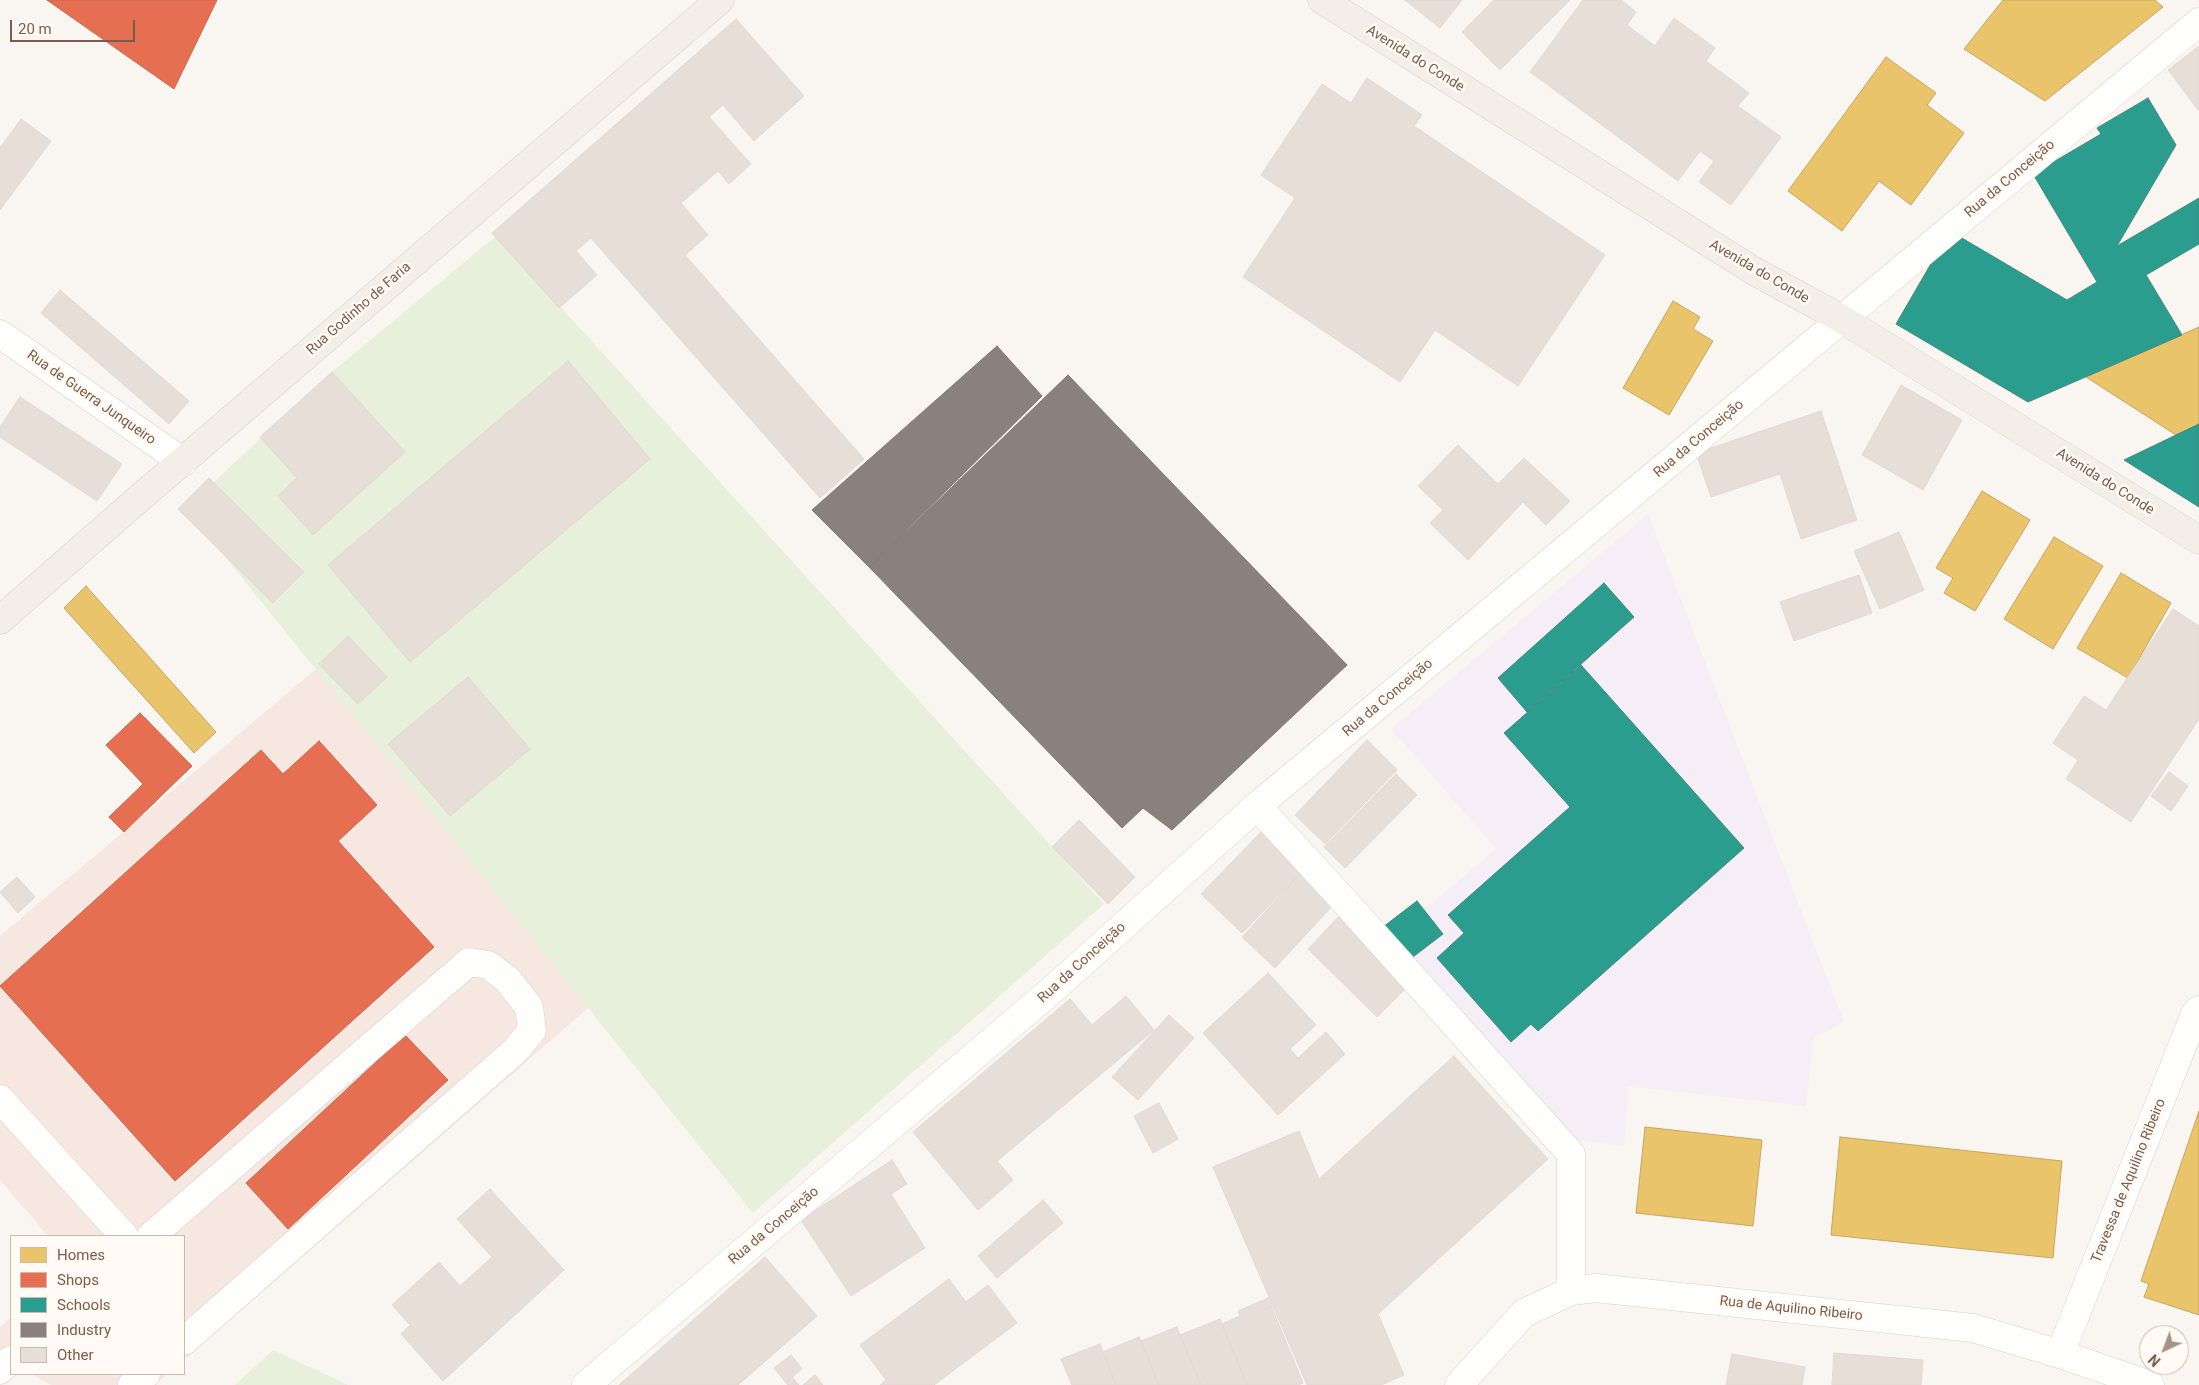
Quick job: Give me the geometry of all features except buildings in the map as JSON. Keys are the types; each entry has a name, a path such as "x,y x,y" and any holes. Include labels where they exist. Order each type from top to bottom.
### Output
{"main road":[{"name":"Rua Godinho de Faria","path":"0,620 720,0"},
{"name":"Avenida do Conde","path":"1322,0 1754,271 1842,319 2199,540"}],"street":[{"name":"Rua da Conceição","path":"586,1385 1052,990 1257,806 2199,22"},
{"name":"Rua de Guerra Junqueiro","path":"0,334 184,462"},
{"path":"1257,806 1338,892 1571,1154 1571,1291"},
{"path":"152,1235 469,962 488,965 506,979 528,1007 532,1030 516,1050 185,1340"},
{"name":"Travessa de Aquilino Ribeiro","path":"2060,1354 2195,1014 2199,1010"},
{"path":"0,1099 123,1235"},
{"name":"Rua de Aquilino Ribeiro","path":"1459,1385 1524,1312 1571,1291 1596,1288 1973,1328 2060,1354 2150,1385"},
{"path":"0,1370 10,1361"},
{"path":"132,1385 145,1375"}],"shaded area":[{"path":"1648,514 1844,1022 1813,1039 1806,1106 1628,1086 1624,1146 1576,1140 1389,940 1496,849 1391,729"},
{"path":"316,669 588,1008 185,1359 185,1235 47,1235 0,1180 0,936"},
{"path":"10,1318 10,1362 0,1356 0,1327"},
{"path":"33,1375 167,1375 155,1385 51,1385"}],"green space":[{"path":"496,236 1104,904 753,1213 186,508 332,372"},
{"path":"273,1350 348,1385 235,1385"}]}
